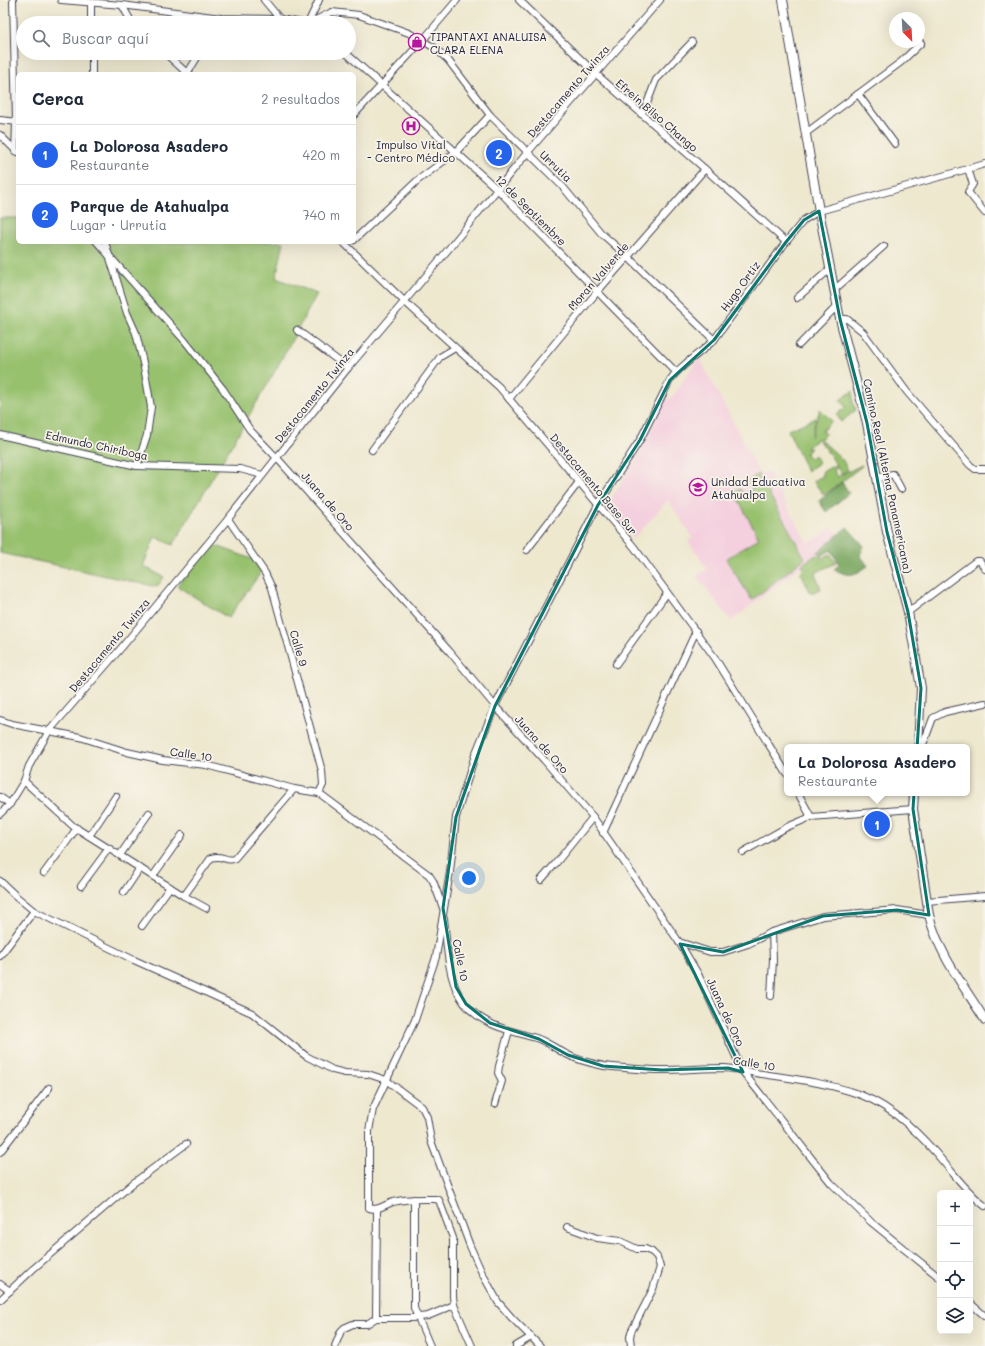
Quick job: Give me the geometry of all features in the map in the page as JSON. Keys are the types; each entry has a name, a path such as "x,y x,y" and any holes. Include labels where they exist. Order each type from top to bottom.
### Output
{"street":[{"path":"13,0 16,92"},
{"path":"60,0 122,5 189,16"},
{"path":"264,0 277,16"},
{"path":"311,16 319,0"},
{"path":"356,113 424,40 457,0"},
{"name":"Efrein Bilso Chango","path":"519,0 596,74 786,242"},
{"name":"Destacamento Twinza","path":"0,814 10,804 24,781 29,766 49,731 122,647 228,519 348,368 527,153 660,0"},
{"path":"783,0 819,211"},
{"path":"91,3 91,16"},
{"path":"122,5 128,16"},
{"name":"Urrutia","path":"323,16 332,12 358,14 403,30 424,40 435,48 448,60 490,115 563,187 601,233 714,340"},
{"path":"641,114 646,106 656,80 692,42"},
{"path":"806,133 901,62 916,48"},
{"path":"92,60 92,72"},
{"path":"173,60 186,72"},
{"path":"189,72 196,60"},
{"name":"12 de Septiembre","path":"354,60 497,189 676,372"},
{"path":"858,94 895,144"},
{"path":"356,238 418,180 456,152 490,115"},
{"path":"0,120 16,122"},
{"path":"0,134 16,151"},
{"name":"Hugo Ortiz","path":"377,1209 368,1208 369,1131 373,1109 415,1020 436,958 450,872 456,817 475,754 495,706 598,505 640,440 670,380 676,372 714,340 804,220 819,211 985,164"},
{"name":"Moran Valverde","path":"509,399 597,292 705,169"},
{"path":"968,169 973,181 973,184 968,192 985,213"},
{"name":"Camino Real (Alterna Panamericana)","path":"819,211 837,306 867,423 887,532 908,612 921,688 919,744"},
{"name":"Juana de Oro","path":"98,244 185,341 223,389 250,430 277,458 450,652 495,706 593,817 679,942 698,974 743,1072 831,1183 871,1222 937,1276"},
{"path":"106,244 127,312 136,333 151,407 147,435 137,466"},
{"name":"Destacamento Base Sur","path":"348,244 404,301 499,387 634,547 715,658 784,769"},
{"path":"834,290 884,246"},
{"path":"797,298 830,269"},
{"path":"799,345 837,306"},
{"path":"840,319 848,319 863,332 907,392 970,465 975,469 985,469"},
{"path":"297,330 348,368"},
{"path":"372,450 440,357 455,348"},
{"name":"Edmundo Chiriboga","path":"0,435 137,466 240,469 262,475"},
{"path":"877,478 893,474 901,489"},
{"path":"527,550 579,482"},
{"name":"Calle 9","path":"228,519 265,573 272,588 322,771 323,785 319,793"},
{"path":"908,612 976,561 980,561 985,568"},
{"path":"616,664 667,593"},
{"path":"603,833 696,631"},
{"path":"922,744 933,718 945,712 985,703"},
{"name":"Calle 10","path":"0,720 12,724 87,739 127,752 156,759 206,765 294,789 319,793 429,875 433,881 443,908 451,972 459,995 476,1014 490,1023 509,1031 539,1039 568,1055 603,1066 662,1070 728,1068 743,1072 830,1086 861,1096 883,1107 896,1116 930,1146 964,1187 985,1206"},
{"path":"24,781 77,828 184,896 206,908"},
{"path":"184,896 211,858 217,856 227,860 234,859 294,789"},
{"path":"89,836 116,796"},
{"path":"800,796 811,817"},
{"path":"914,796 914,809 929,915 933,928 941,949 985,1020"},
{"path":"0,797 10,804"},
{"path":"743,852 787,827 811,817 914,809"},
{"path":"120,855 148,813"},
{"path":"542,880 593,817"},
{"path":"44,873 77,828"},
{"path":"153,876 182,835"},
{"path":"81,886 109,848"},
{"path":"124,892 140,868"},
{"path":"0,881 34,911 134,960 252,1013 306,1056 333,1070 346,1074 368,1074 386,1080 422,1107 425,1111 431,1141 470,1246 482,1273 498,1302 540,1346"},
{"path":"142,926 170,887"},
{"path":"927,901 985,896"},
{"path":"679,942 710,952 723,952 748,944 772,932 823,916 897,910 929,915"},
{"path":"0,956 34,911"},
{"path":"771,996 773,960 772,932"},
{"path":"495,1104 502,1081 498,1073 499,1066 509,1031"},
{"path":"0,1152 49,1088"},
{"path":"0,1300 33,1269 132,1184 186,1144"},
{"path":"414,1199 414,1308 430,1346"},
{"path":"376,1318 377,1209 392,1202 414,1199 439,1200 453,1238 454,1306 472,1346"},
{"path":"567,1227 597,1238 620,1240 637,1249 645,1249 652,1252 657,1257 660,1267 658,1275 653,1289 631,1332 631,1346"},
{"path":"0,1284 10,1291"},
{"path":"335,1346 341,1331 353,1324 367,1324 376,1318 419,1318 454,1306"},
{"path":"973,1306 985,1316"},
{"path":"516,1346 531,1337"}],"highlighted area":[{"path":"819,211 840,319 867,423 887,532 908,612 921,688 913,809 929,915 897,910 823,916 723,952 680,944 743,1072 728,1068 662,1070 603,1066 568,1055 539,1039 490,1023 466,1004 456,987 443,908 456,817 495,706 598,505 640,440 670,380 714,340 786,242 804,220"}],"shaded area":[{"name":"Unidad Educativa Atahualpa","path":"700,359 760,474 768,471 808,544 833,527 839,537 731,621 697,576 707,569 688,541 693,538 668,500 634,538 607,506 640,452 664,402 674,395 693,366"}],"green space":[{"path":"0,218 16,218 16,244 284,244 276,278 317,294 274,373 173,545 155,537 143,566 164,577 157,587 0,553"},
{"path":"853,391 853,402 856,410 841,422 837,415 846,407 840,400"},
{"path":"820,409 832,421 822,431 826,434 821,439 817,439 808,447 808,449 811,448 806,454 810,458 815,455 819,463 807,471 788,430 816,418 811,437"},
{"path":"819,441 822,441 842,459 848,470 841,474 831,456 826,451 827,450"},
{"path":"835,465 836,469 834,471 837,477 862,466 824,495 813,481 823,476 822,472"},
{"path":"758,474 805,558 752,600 726,559 759,538 734,492 740,489 744,494 752,490 748,481"},
{"path":"842,482 849,493 826,512 819,501"},
{"path":"847,527 864,546 860,555 868,566 859,572 852,574 844,574 834,569 839,564 831,550 821,556 818,552"},
{"path":"214,545 255,560 262,571 228,618 177,586 208,546"},
{"path":"830,554 836,563 815,573 821,589 811,593 800,573 804,569 802,564 816,555 823,558"}],"place":[{"name":"TIPANTAXI ANALUISA CLARA ELENA","path":"417,42"},
{"name":"Impulso Vital - Centro Médico","path":"411,126"},
{"name":"Parque de Atahualpa","path":"499,153"},
{"name":"Unidad Educativa Atahualpa","path":"698,487"},
{"name":"La Dolorosa Asadero","path":"877,824"}]}
